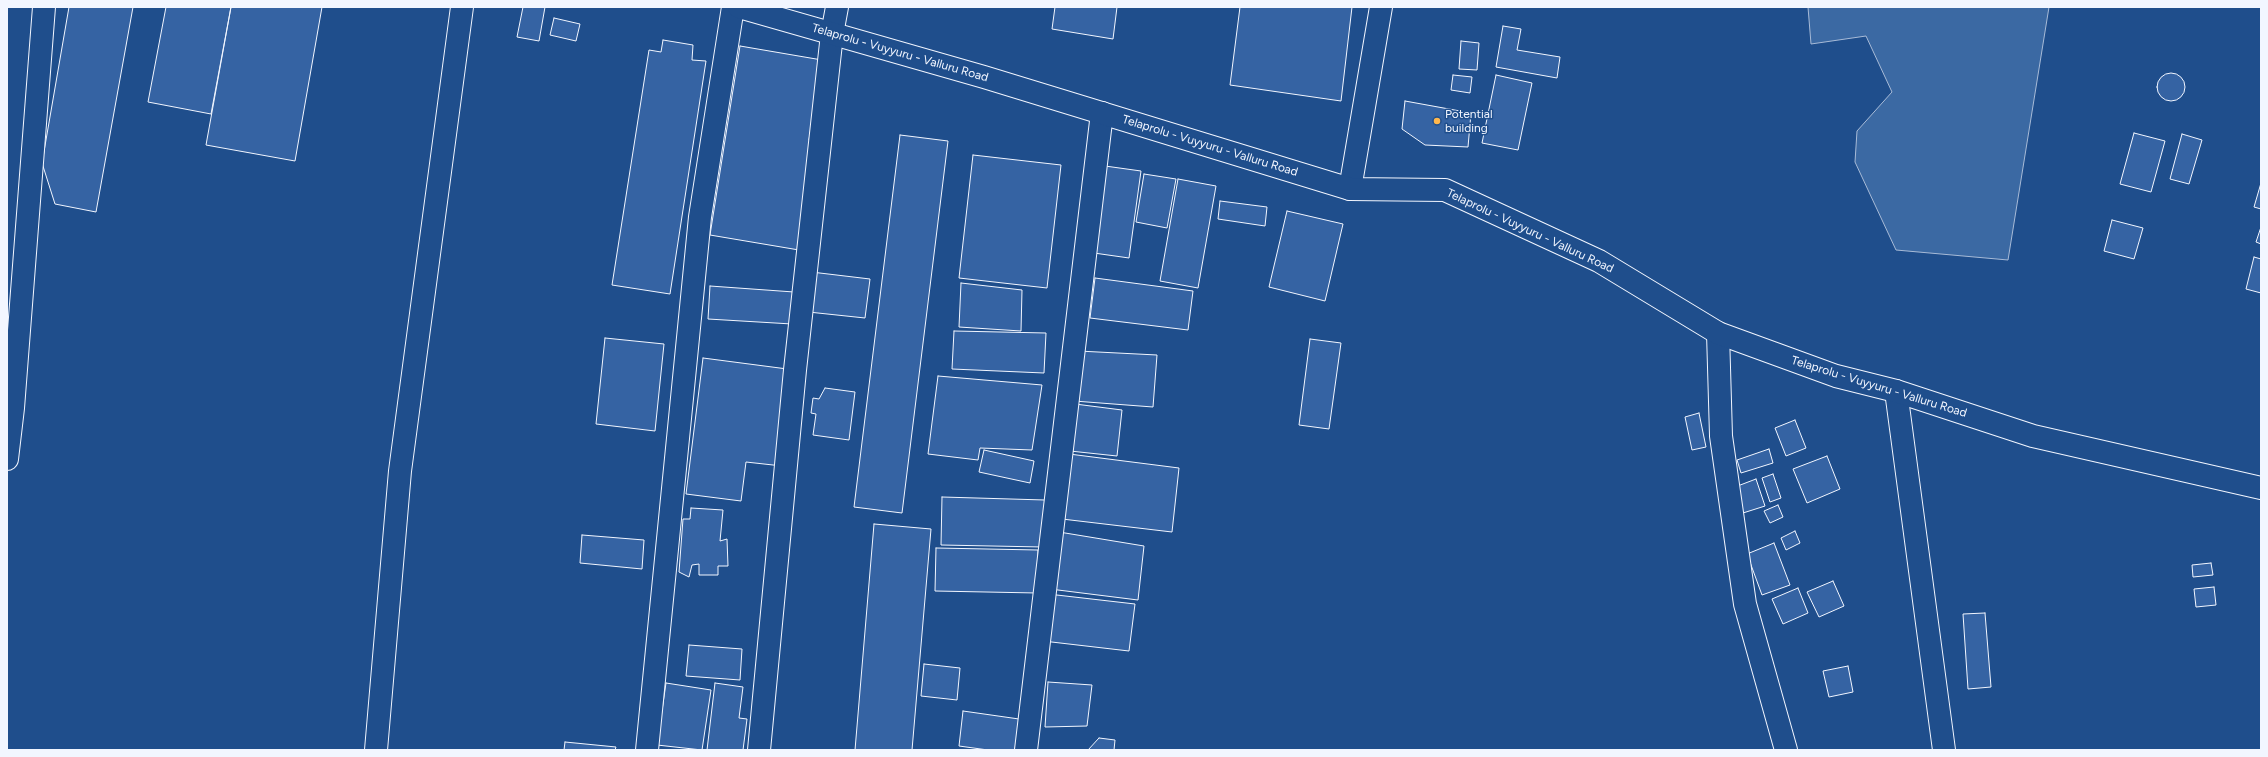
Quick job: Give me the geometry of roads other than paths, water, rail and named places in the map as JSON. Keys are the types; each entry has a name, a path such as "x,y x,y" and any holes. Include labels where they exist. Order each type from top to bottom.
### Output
{"street":[{"path":"7,459 13,408 44,7"},
{"path":"376,750 400,471 462,7"},
{"path":"647,750 700,217 733,7"},
{"name":"Telaprolu - Vuyyuru - Valluru Road","path":"739,7 984,76 1350,189 1445,190 1599,261 1718,333 1836,376 1896,391 2033,436 2261,488"},
{"path":"759,750 795,370 832,34 837,7"},
{"path":"1350,189 1381,7"},
{"path":"1026,750 1102,113"},
{"path":"1718,333 1721,436 1745,604 1786,750"},
{"path":"1896,391 1944,750"}],"water":[{"path":"1808,7 2049,7 2008,260 1896,250 1855,162 1857,131 1892,92 1866,36 1811,44"}],"place":[{"name":"Potential building","path":"1437,121"}]}
